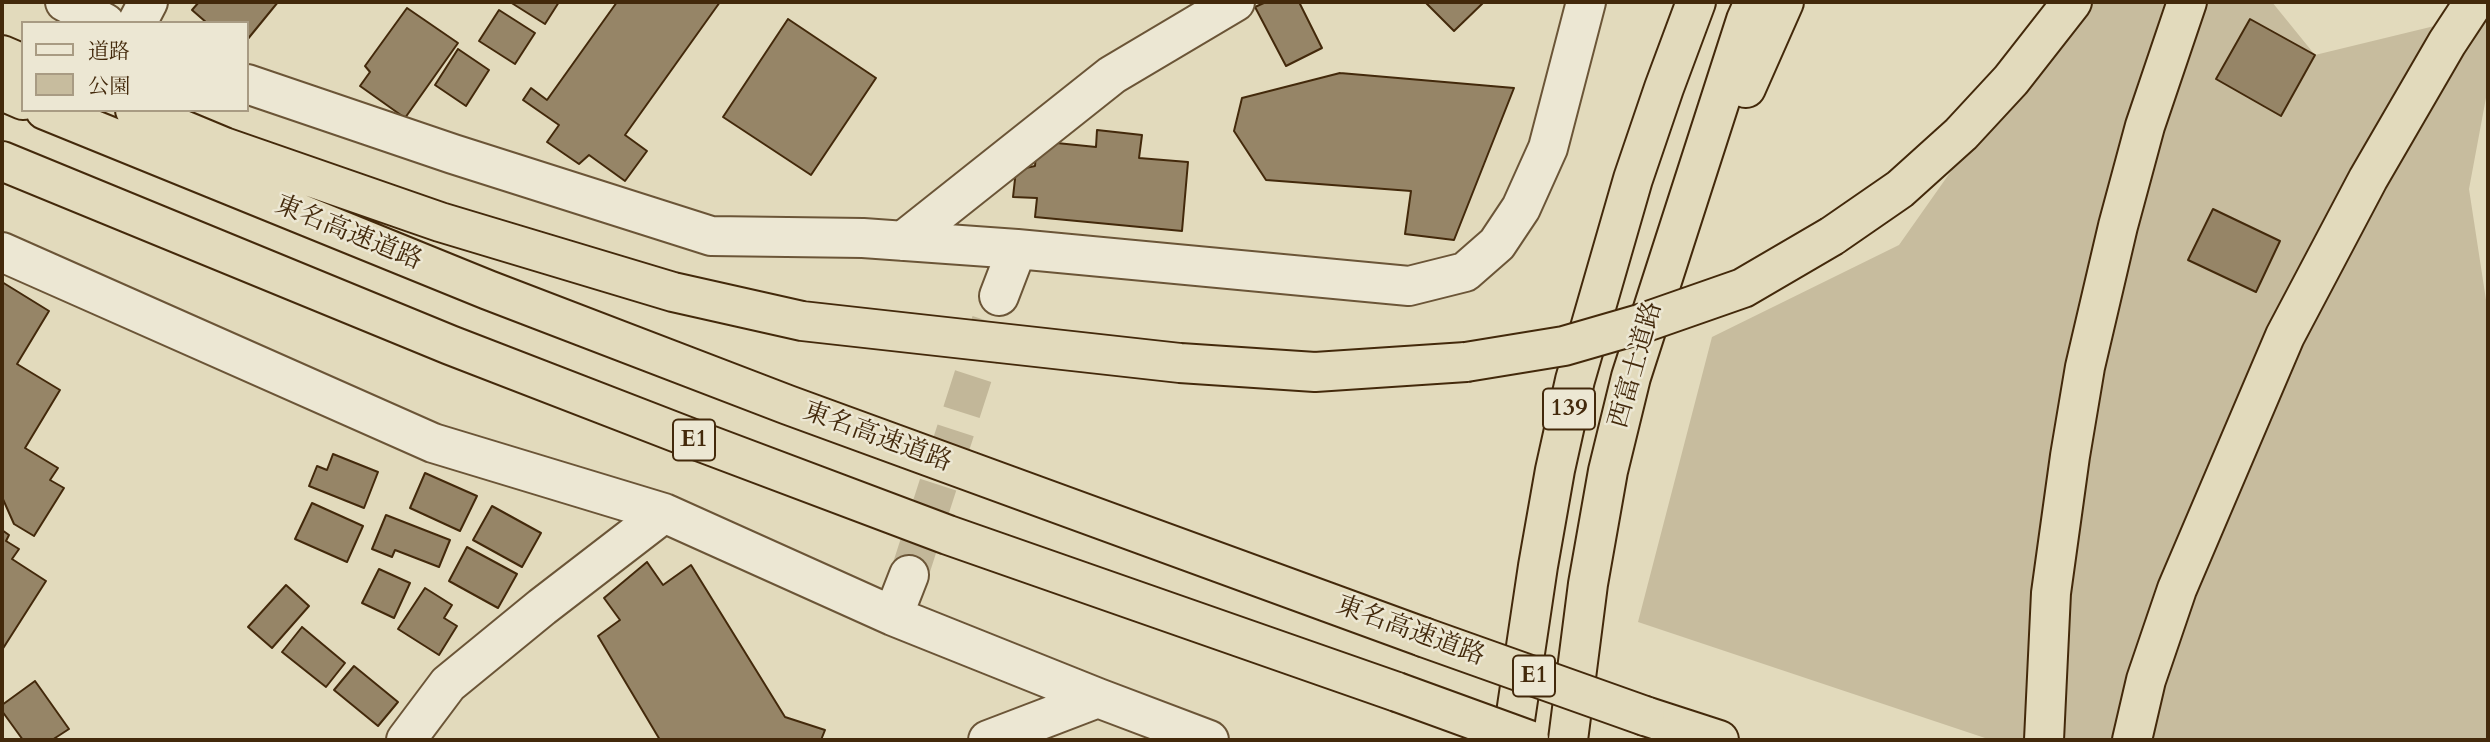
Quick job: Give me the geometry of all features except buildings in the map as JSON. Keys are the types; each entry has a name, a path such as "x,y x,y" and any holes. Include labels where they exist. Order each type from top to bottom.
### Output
{"highway":[{"path":"1664,88 1689,2"},
{"name":"西富士道路","path":"1512,740 1538,566 1575,380 1633,179 1696,2"},
{"name":"西富士道路","path":"1568,740 1588,584 1608,471 1630,377 1754,2"},
{"name":"139","path":"1659,286 1784,2"},
{"path":"140,112 223,147 440,222 673,292 802,321 1180,363 1315,372 1466,362 1564,346 1743,288 1832,236 1900,189 1961,134 2011,80 2072,2"},
{"path":"2045,740 2051,593 2085,367 2145,126 2187,2"},
{"path":"2132,740 2146,680 2177,589 2285,336 2368,179 2474,2"},
{"path":"2,55 21,63"},
{"path":"2,91 21,99"},
{"name":"東名高速道路","path":"50,112 463,280 775,400 1423,637 1719,740"},
{"name":"E1","path":"2,161 352,305 701,442 948,535 1529,740"}],"street":[{"path":"65,2 101,21"},
{"path":"138,21 148,2"},
{"path":"903,242 1112,75 1234,2"},
{"path":"248,84 466,159 711,236 863,238 1017,249 1409,286 1465,272 1497,244 1521,208 1548,148 1586,2"},
{"path":"999,296 1017,249"},
{"path":"2,252 433,443 664,513 893,615 1209,740"},
{"path":"406,740 448,684 664,513"},
{"path":"893,615 909,575"},
{"path":"988,740 1098,698"}],"green space":[{"path":"2080,2 2272,2 2315,55 2488,13 2488,87 2469,189 2488,313 2488,740 1991,740 1638,622 1712,337 1899,245 2047,35"}],"tunnel":[{"path":"909,575 999,296"}]}
